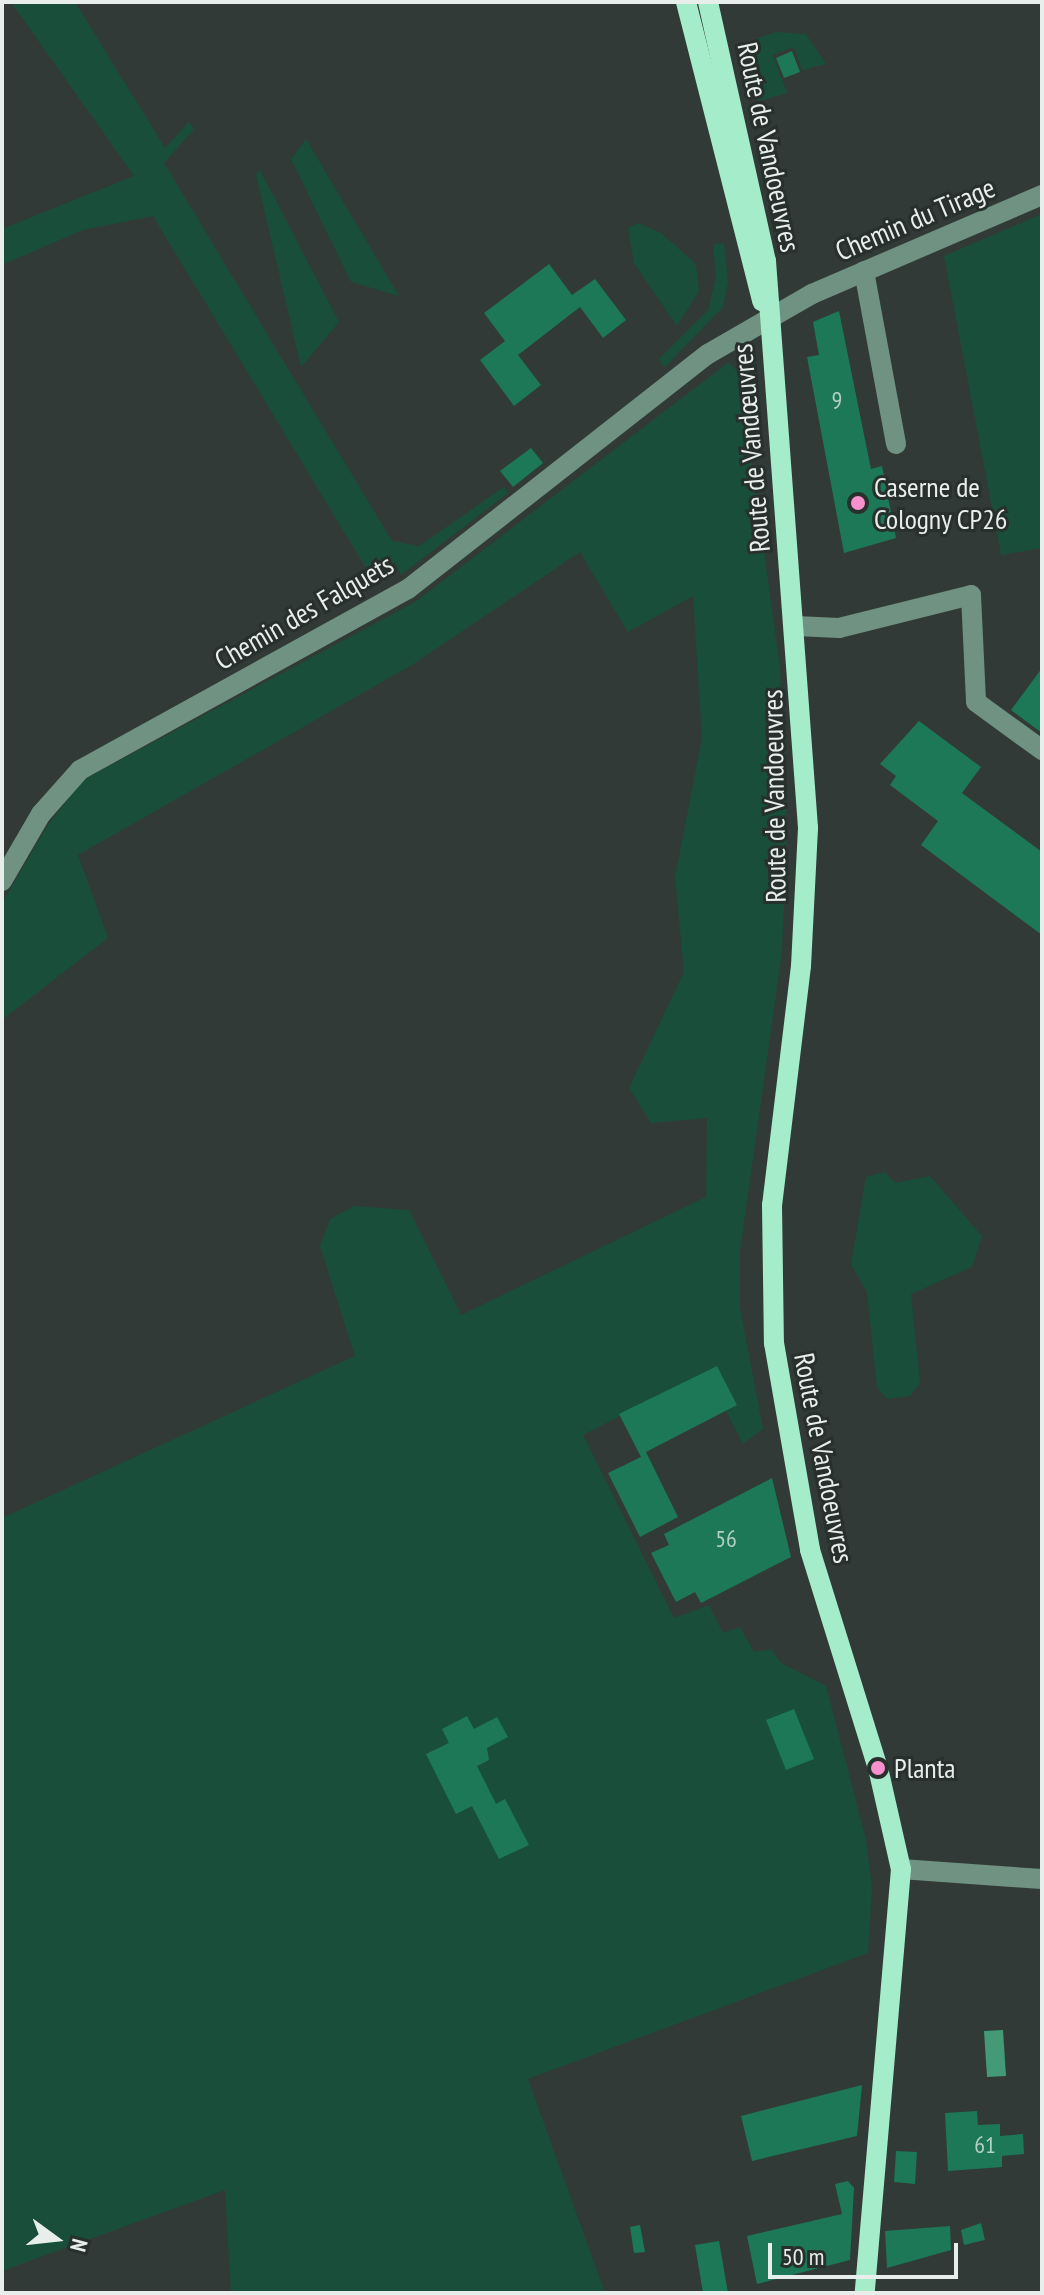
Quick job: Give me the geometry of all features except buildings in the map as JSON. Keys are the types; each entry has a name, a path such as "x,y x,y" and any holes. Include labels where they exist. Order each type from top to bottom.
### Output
{"main road":[{"name":"Route de Vandoeuvres","path":"686,2 730,121"},
{"name":"Route de Vandoeuvres","path":"708,2 730,121 766,261 767,316"},
{"name":"Route de Vandœuvres","path":"767,316 791,574"},
{"name":"Route de Vandoeuvres","path":"791,574 808,828 801,966 772,1205 774,1343 785,1434 810,1550 882,1781 901,1869 865,2293"}],"street":[{"name":"Chemin du Tirage","path":"767,316 1042,195"},
{"path":"864,271 896,444"},
{"name":"Chemin des Falquets","path":"2,881 41,814 80,770 408,589 708,354 767,316"},
{"path":"796,626 839,628 971,595 976,702 1042,750"},
{"path":"901,1869 1042,1879"}],"shaded area":[{"path":"11,2 75,2 165,148 189,122 194,129 164,163 392,541 419,546 504,487 508,493 401,575 395,562 375,583 153,216 83,230 2,265 2,229 134,176"},
{"path":"775,32 806,34 826,64 802,70 794,47 773,55 787,93 759,101 745,55 756,39"},
{"path":"306,139 399,296 351,282 291,159"},
{"path":"260,170 339,322 301,367 256,175"},
{"path":"1042,214 1042,548 1001,555 944,256"},
{"path":"638,223 661,233 696,264 699,291 677,326 634,263 628,228"},
{"path":"724,243 728,282 723,307 664,368 659,359 708,310 716,277 713,244"},
{"path":"729,362 740,375 780,668 787,831 782,952 740,1251 740,1308 763,1429 743,1444 726,1411 737,1404 717,1366 583,1435 674,1618 709,1605 723,1633 740,1627 754,1652 771,1649 781,1663 826,1686 866,1840 872,1888 868,1953 528,2079 605,2293 231,2293 225,2190 2,2271 2,1518 355,1356 320,1246 330,1219 354,1206 409,1210 461,1315 706,1197 707,1118 651,1123 629,1088 684,972 675,877 702,738 693,596 628,632 580,552 412,665 78,855 108,938 2,1020 2,903 48,825 83,780 415,602"},
{"path":"885,1172 895,1183 930,1176 982,1236 972,1267 911,1294 920,1383 910,1396 887,1399 877,1387 867,1292 851,1264 866,1177"},
{"path":"1003,2030 1006,2076 987,2077 984,2031"}],"place":[{"name":"Caserne de Cologny CP26","path":"858,503"},
{"name":"Planta","path":"878,1768"}]}
